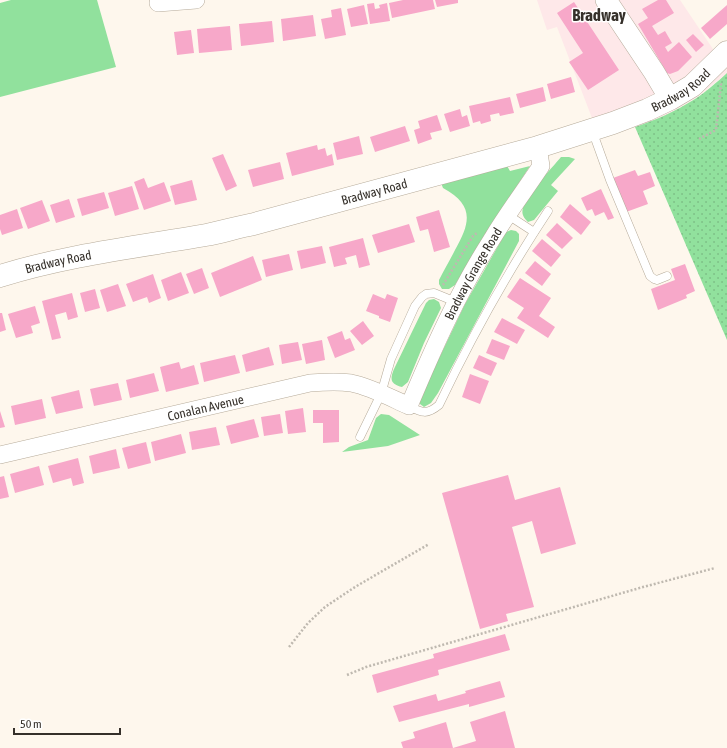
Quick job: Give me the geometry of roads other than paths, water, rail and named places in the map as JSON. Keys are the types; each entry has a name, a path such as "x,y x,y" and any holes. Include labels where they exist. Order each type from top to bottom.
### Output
{"main road":[{"name":"Bradway Road","path":"0,276 33,266 81,255 208,234 254,224 538,147 647,110 670,99 692,86 727,52"}],"street":[{"path":"158,2 196,0"},
{"path":"606,0 654,72 670,99"},
{"name":"Bradway Grange Road","path":"410,406 432,350 456,302 491,239 541,166 538,147"},
{"name":"Conalan Avenue","path":"0,455 310,383 335,382 351,384 410,406"}],"lane":[{"path":"592,129 610,180 650,276 654,280 657,280 667,276"},
{"path":"410,406 424,412 432,410 439,405 468,346 548,210"},
{"path":"508,215 534,232"},
{"path":"360,438 381,394 391,359 415,306 426,294 434,293 456,302"}],"district":[{"name":"Bradway","path":"599,15"}]}
